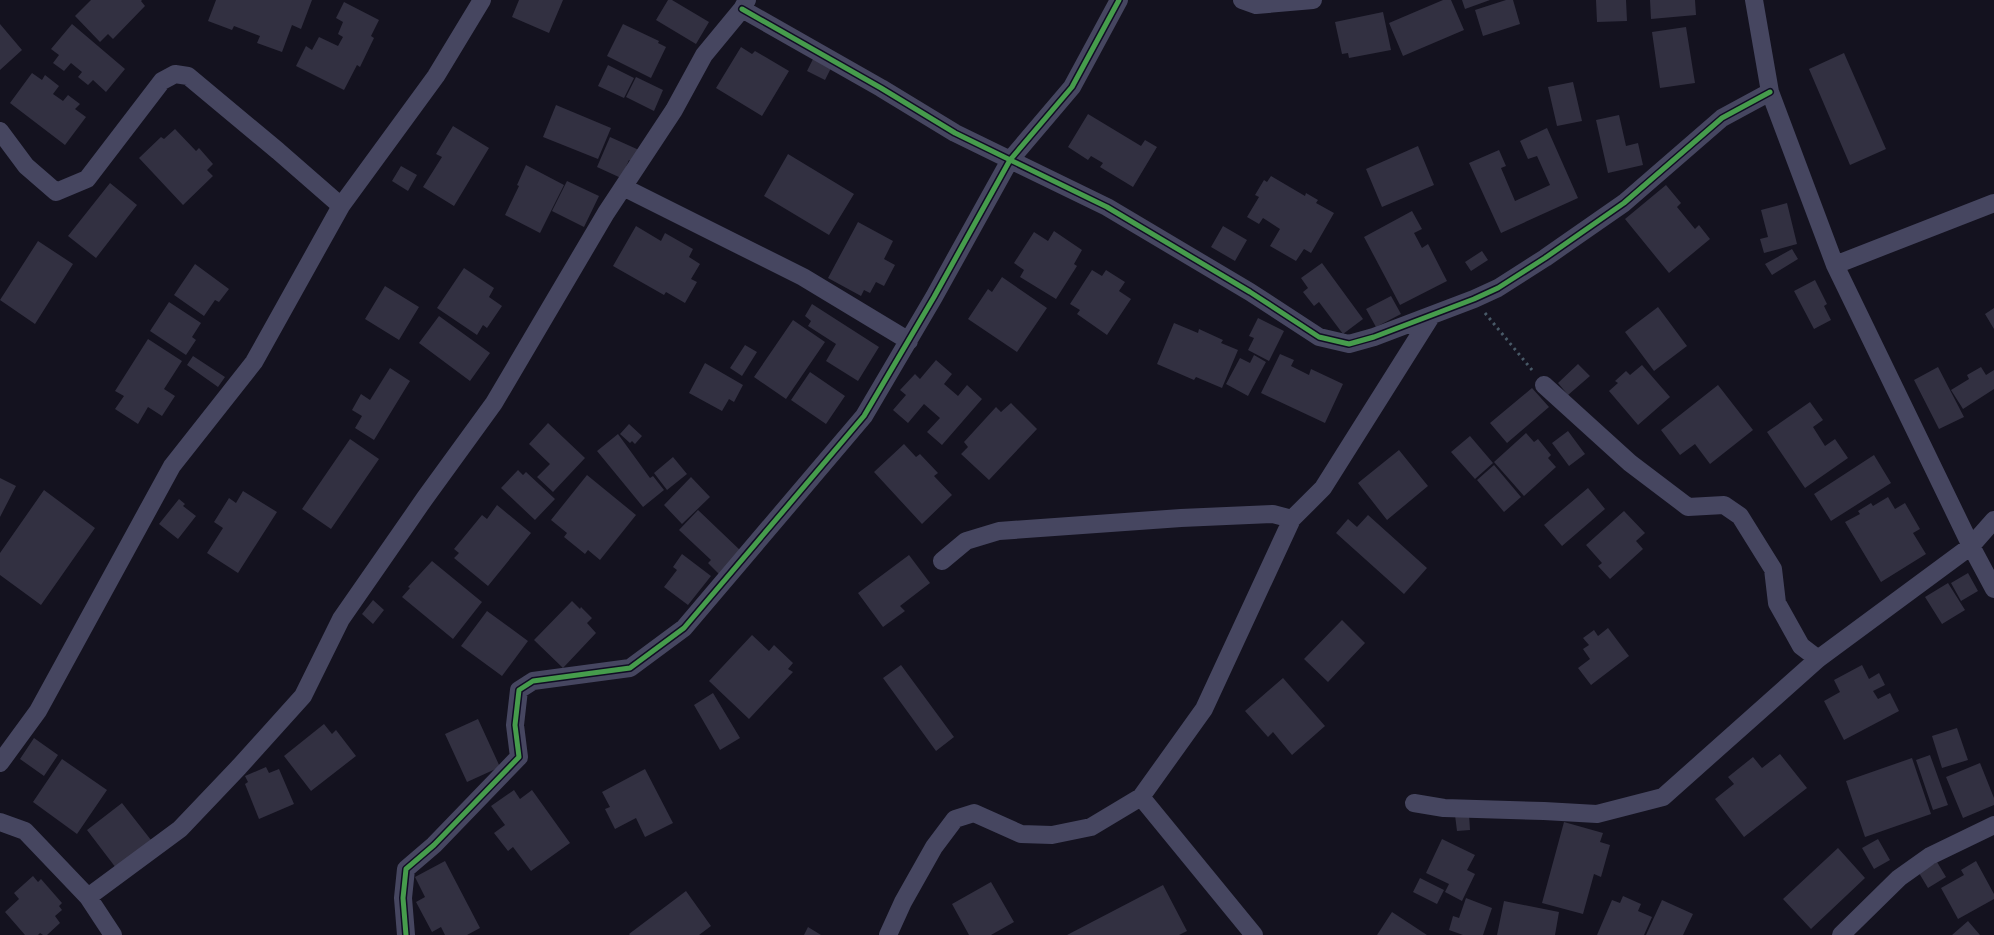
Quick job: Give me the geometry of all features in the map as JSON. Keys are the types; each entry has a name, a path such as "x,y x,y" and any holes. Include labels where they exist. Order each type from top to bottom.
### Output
{"street":[{"path":"0,763 38,711 172,466 254,362 340,206 436,76 482,0"},
{"path":"406,935 403,898 406,869 434,845 519,757 515,725 519,690 533,681 630,668 684,628 864,416 909,341 1010,160 1072,87 1119,0"},
{"path":"1242,0 1256,5 1313,0"},
{"path":"1754,0 1770,92 1836,265 1971,546 1994,589"},
{"path":"88,897 180,829 303,696 341,619 425,498 494,404 543,318 623,187 674,110 704,55 744,5 955,133 1107,208 1250,292 1318,337 1349,344 1374,337 1498,288 1624,203 1722,118 1770,92"},
{"path":"0,132 26,166 56,192 88,179 162,81 175,74 188,76 340,206"},
{"path":"623,187 803,277 909,341"},
{"path":"1836,265 1994,203"},
{"path":"888,935 902,902 934,847 955,819 974,813 1021,834 1052,835 1091,827 1141,797 1204,709 1292,519 1323,488 1432,315"},
{"path":"1544,385 1630,463 1688,507 1724,506 1740,516 1773,569 1778,603 1800,646 1818,659"},
{"path":"942,561 966,541 999,531 1273,514 1292,519"},
{"path":"1414,803 1444,808 1597,814 1663,797 1818,659 1971,546 1994,520"},
{"path":"1141,797 1254,935"},
{"path":"0,822 25,831 88,897 113,935"},
{"path":"1841,935 1899,878 1930,856 1994,825"}],"path":[{"path":"1474,299 1544,385"}],"building":[{"path":"91,0 142,0 145,6 113,39 108,34 100,42 75,16"},
{"path":"216,0 312,0 301,29 292,25 282,52 257,43 260,36 234,26 232,30 208,21"},
{"path":"519,0 563,0 549,33 512,17"},
{"path":"668,0 672,0 709,22 696,44 656,20"},
{"path":"1443,0 1451,0 1464,30 1403,56 1389,23"},
{"path":"1462,0 1490,0 1465,9"},
{"path":"1506,0 1513,0 1520,24 1483,36 1475,10"},
{"path":"1596,0 1626,0 1627,21 1597,22"},
{"path":"1650,0 1695,0 1696,15 1651,19"},
{"path":"344,2 379,20 371,36 374,38 360,67 357,65 344,90 296,66 306,46 312,50 319,37 338,46 343,37 338,34 343,22 336,18"},
{"path":"1383,12 1391,50 1349,58 1348,53 1342,54 1335,22"},
{"path":"0,24 22,50 0,70"},
{"path":"72,24 125,69 106,92 93,80 88,85 78,77 82,72 71,63 64,71 53,63 59,55 51,49"},
{"path":"623,24 659,41 658,43 666,47 651,78 607,56"},
{"path":"1686,27 1695,83 1660,88 1652,32"},
{"path":"741,47 752,54 755,51 789,71 762,116 716,88"},
{"path":"1844,53 1886,149 1850,165 1809,69"},
{"path":"814,57 832,66 825,80 807,71"},
{"path":"608,65 634,78 624,98 598,86"},
{"path":"32,73 42,80 45,75 59,86 53,94 63,101 68,95 80,104 75,109 86,117 65,145 10,103"},
{"path":"636,77 663,90 654,111 626,97"},
{"path":"1573,82 1582,121 1557,126 1548,87"},
{"path":"556,105 611,128 598,159 543,137"},
{"path":"1088,114 1141,146 1145,140 1157,147 1133,187 1100,167 1103,163 1091,156 1088,160 1068,147"},
{"path":"1619,115 1626,146 1638,143 1643,165 1608,173 1596,120"},
{"path":"453,126 489,148 454,206 423,187 442,157 436,154"},
{"path":"1547,128 1578,198 1501,233 1469,163 1499,150 1506,166 1501,168 1515,201 1550,185 1537,156 1528,159 1520,141"},
{"path":"175,129 196,151 199,148 213,164 207,170 213,176 183,205 139,158 161,137 164,139"},
{"path":"610,137 639,150 633,163 629,160 621,178 597,167"},
{"path":"1418,146 1434,185 1382,207 1366,169"},
{"path":"788,154 854,194 829,235 764,196"},
{"path":"526,165 564,185 540,233 505,215 519,186 517,185"},
{"path":"401,166 417,175 408,191 392,181"},
{"path":"1271,176 1305,196 1306,193 1318,200 1316,203 1334,213 1311,253 1304,249 1296,261 1270,246 1280,229 1263,218 1259,224 1247,217 1259,197 1255,195 1264,180 1267,182"},
{"path":"567,181 599,196 584,227 552,211"},
{"path":"110,183 137,205 96,258 68,236"},
{"path":"1666,185 1681,203 1677,207 1695,229 1699,225 1710,239 1669,273 1625,219"},
{"path":"1787,203 1797,244 1764,253 1760,239 1768,237 1761,210"},
{"path":"1412,211 1422,229 1414,233 1422,248 1428,244 1447,281 1400,305 1364,237"},
{"path":"858,222 893,241 884,259 895,265 884,286 876,282 870,293 864,290 861,296 828,278"},
{"path":"636,226 661,241 665,233 693,249 689,257 700,264 691,279 697,282 685,303 666,292 664,295 613,266"},
{"path":"1223,226 1247,240 1235,261 1211,247"},
{"path":"1054,231 1082,250 1074,264 1077,266 1056,299 1020,277 1024,270 1014,263 1034,232 1048,241"},
{"path":"38,241 73,264 35,324 0,300"},
{"path":"1792,249 1798,259 1772,275 1765,264"},
{"path":"1482,251 1488,260 1471,271 1465,262"},
{"path":"1322,263 1363,319 1343,334 1319,302 1314,306 1303,292 1308,288 1301,278"},
{"path":"195,264 229,289 219,302 215,300 204,316 174,295"},
{"path":"464,268 494,288 489,297 502,306 487,328 483,325 477,335 437,308"},
{"path":"1092,270 1102,276 1106,270 1125,282 1119,291 1131,299 1107,335 1077,314 1080,310 1070,304"},
{"path":"1002,277 1047,308 1017,352 968,319 988,289 992,292"},
{"path":"1815,280 1827,304 1824,306 1831,320 1814,329 1794,291"},
{"path":"385,286 419,307 399,340 365,319"},
{"path":"1391,296 1401,314 1376,327 1366,309"},
{"path":"169,302 201,323 192,337 196,340 186,355 150,331"},
{"path":"812,304 879,347 858,381 826,361 836,344 808,326 811,321 805,316"},
{"path":"1658,307 1687,346 1654,371 1625,332"},
{"path":"1994,308 1994,329 1985,314"},
{"path":"439,316 490,353 470,381 419,343"},
{"path":"1258,318 1284,331 1269,361 1248,350 1254,338 1249,336"},
{"path":"793,320 825,342 786,399 754,377"},
{"path":"1174,323 1198,333 1199,329 1223,340 1221,343 1238,350 1222,388 1196,377 1194,380 1157,364"},
{"path":"148,339 182,361 164,389 175,396 162,416 148,407 138,424 115,409 124,396 115,391"},
{"path":"745,345 757,352 742,376 730,368"},
{"path":"1280,354 1294,360 1291,366 1309,375 1311,369 1343,384 1325,423 1261,393"},
{"path":"1254,355 1266,362 1248,396 1226,384 1240,358 1250,363"},
{"path":"193,356 225,377 218,387 187,365"},
{"path":"936,360 952,374 944,384 958,396 967,385 982,399 942,445 927,432 940,418 924,404 908,423 893,410 906,395 900,390 915,374 920,379"},
{"path":"705,363 743,385 734,402 729,399 722,411 689,393"},
{"path":"1578,364 1590,376 1568,395 1558,383"},
{"path":"1642,365 1670,397 1638,425 1609,391 1618,383 1615,381 1626,371 1630,375"},
{"path":"1938,367 1964,417 1939,429 1914,380"},
{"path":"1981,367 1986,375 1994,370 1994,389 1963,409 1951,390 1969,379 1967,375"},
{"path":"390,368 410,381 374,440 355,428 362,416 352,410 361,394 370,400"},
{"path":"810,372 845,396 826,424 791,400"},
{"path":"1718,385 1753,430 1710,464 1695,444 1680,455 1661,430"},
{"path":"1532,388 1549,407 1507,443 1490,423"},
{"path":"1810,402 1823,420 1813,427 1825,446 1835,439 1848,458 1805,488 1767,432"},
{"path":"1011,403 1037,429 989,480 961,454 968,447 964,442 996,407 1001,412"},
{"path":"548,423 585,458 553,492 537,477 550,464 529,444"},
{"path":"629,424 642,436 635,444 632,441 630,443 620,434"},
{"path":"1568,431 1585,454 1569,466 1552,443"},
{"path":"1526,433 1534,442 1538,439 1551,455 1548,458 1556,467 1524,496 1494,462"},
{"path":"618,434 650,478 653,476 664,490 643,507 597,451"},
{"path":"1470,436 1493,463 1475,479 1451,452"},
{"path":"350,439 379,459 331,529 302,509"},
{"path":"904,444 916,457 920,454 938,473 934,476 952,495 922,524 874,472"},
{"path":"1399,450 1428,486 1387,520 1358,483"},
{"path":"1874,455 1891,483 1831,521 1814,494"},
{"path":"673,457 687,474 667,490 654,473"},
{"path":"1494,465 1521,497 1504,512 1477,480"},
{"path":"518,470 523,475 526,472 555,499 535,520 501,488"},
{"path":"587,475 636,515 600,560 588,550 585,554 564,537 567,533 551,520"},
{"path":"691,477 710,497 682,524 664,505"},
{"path":"0,478 16,486 0,517"},
{"path":"1588,488 1605,509 1562,546 1544,525"},
{"path":"44,490 95,528 41,605 0,575 0,553"},
{"path":"243,491 277,512 238,573 207,553 223,528 214,522 229,498 236,503"},
{"path":"1888,497 1895,509 1905,503 1920,529 1913,533 1926,554 1881,582 1845,522 1860,514 1858,511 1871,503 1873,506"},
{"path":"179,499 185,504 183,506 196,516 178,539 159,524"},
{"path":"497,505 531,533 488,586 454,558 459,553 454,549 482,515 487,519"},
{"path":"698,510 742,552 720,575 708,563 711,560 679,530"},
{"path":"1624,511 1645,533 1636,541 1643,549 1610,579 1598,566 1602,563 1586,545"},
{"path":"1368,515 1427,568 1404,594 1336,533 1348,519 1357,527"},
{"path":"682,554 711,576 688,605 664,587 677,570 673,567"},
{"path":"909,555 930,583 900,606 905,611 883,627 858,593"},
{"path":"432,561 482,602 453,639 402,597 410,588 408,587"},
{"path":"1968,573 1978,591 1961,601 1951,583"},
{"path":"1948,583 1965,610 1942,624 1925,597"},
{"path":"373,600 384,610 373,624 362,614"},
{"path":"572,601 592,618 587,623 596,633 563,668 534,640"},
{"path":"487,611 528,641 502,676 461,646"},
{"path":"1342,620 1365,643 1328,682 1304,659"},
{"path":"1608,628 1629,656 1591,685 1578,668 1590,659 1583,649 1589,645 1583,638 1594,630 1598,636"},
{"path":"752,635 769,651 774,645 793,663 788,669 793,672 749,719 709,681"},
{"path":"901,665 954,737 936,751 883,678"},
{"path":"1862,665 1869,679 1879,673 1885,685 1873,691 1878,699 1890,693 1899,711 1844,740 1824,701 1840,692 1834,680"},
{"path":"1283,678 1325,726 1292,755 1273,732 1268,737 1245,711"},
{"path":"713,693 740,738 720,750 694,705"},
{"path":"478,719 500,767 467,782 445,734"},
{"path":"324,724 332,734 336,730 356,756 311,791 284,756"},
{"path":"1957,728 1968,760 1942,768 1932,736"},
{"path":"34,738 58,755 44,776 20,759"},
{"path":"1780,754 1807,788 1744,837 1715,799 1734,784 1728,777 1753,757 1762,768"},
{"path":"1930,755 1948,805 1933,810 1916,760"},
{"path":"1912,758 1931,814 1865,837 1846,781"},
{"path":"62,759 107,790 77,834 33,802"},
{"path":"1980,763 1994,798 1994,805 1963,818 1946,777"},
{"path":"266,767 269,773 279,769 294,804 259,819 245,784 248,782 245,776"},
{"path":"645,769 673,823 645,837 636,818 615,829 605,809 610,807 602,792"},
{"path":"514,790 520,799 532,790 570,843 531,871 513,847 508,851 494,833 505,825 491,806"},
{"path":"122,803 151,840 116,868 87,830"},
{"path":"1469,814 1470,830 1457,831 1455,815"},
{"path":"1564,822 1603,833 1600,842 1610,845 1601,877 1594,874 1583,914 1542,903"},
{"path":"1442,839 1475,855 1467,870 1475,874 1462,901 1445,892 1449,884 1426,873"},
{"path":"1878,839 1890,860 1874,869 1862,848"},
{"path":"1838,848 1865,878 1811,929 1783,899"},
{"path":"445,861 480,928 467,935 445,935 441,927 432,932 416,902 425,897 415,877"},
{"path":"1976,861 1994,894 1994,899 1958,919 1941,888 1964,875 1961,870"},
{"path":"1937,862 1946,877 1928,888 1919,873"},
{"path":"33,876 38,882 41,879 62,903 59,906 62,910 55,916 60,923 47,935 40,933 38,935 25,935 5,912 19,899 14,893"},
{"path":"1420,878 1444,890 1437,904 1413,892"},
{"path":"991,882 1014,922 991,935 969,935 952,904"},
{"path":"1163,885 1187,931 1179,935 1067,935"},
{"path":"686,891 711,926 699,935 629,934"},
{"path":"1623,896 1641,904 1638,911 1652,917 1644,935 1597,935 1612,900 1620,903"},
{"path":"1466,898 1492,908 1483,935 1463,935 1449,930 1453,916 1459,918"},
{"path":"1662,900 1693,914 1683,935 1646,935"},
{"path":"1504,901 1559,912 1555,935 1497,935"},
{"path":"1392,912 1427,935 1377,935"},
{"path":"1968,921 1980,935 1952,935"},
{"path":"808,927 821,935 804,935"}],"cycle path":[{"path":"406,935 403,898 406,869 434,845 519,757 515,725 519,690 533,681 630,668 684,628 864,416 934,297 1010,160 1072,87 1119,0"},
{"path":"742,9 881,88 955,133 1107,207 1250,292 1319,337 1349,344 1374,337 1498,288 1624,203 1722,118 1770,92"}]}
